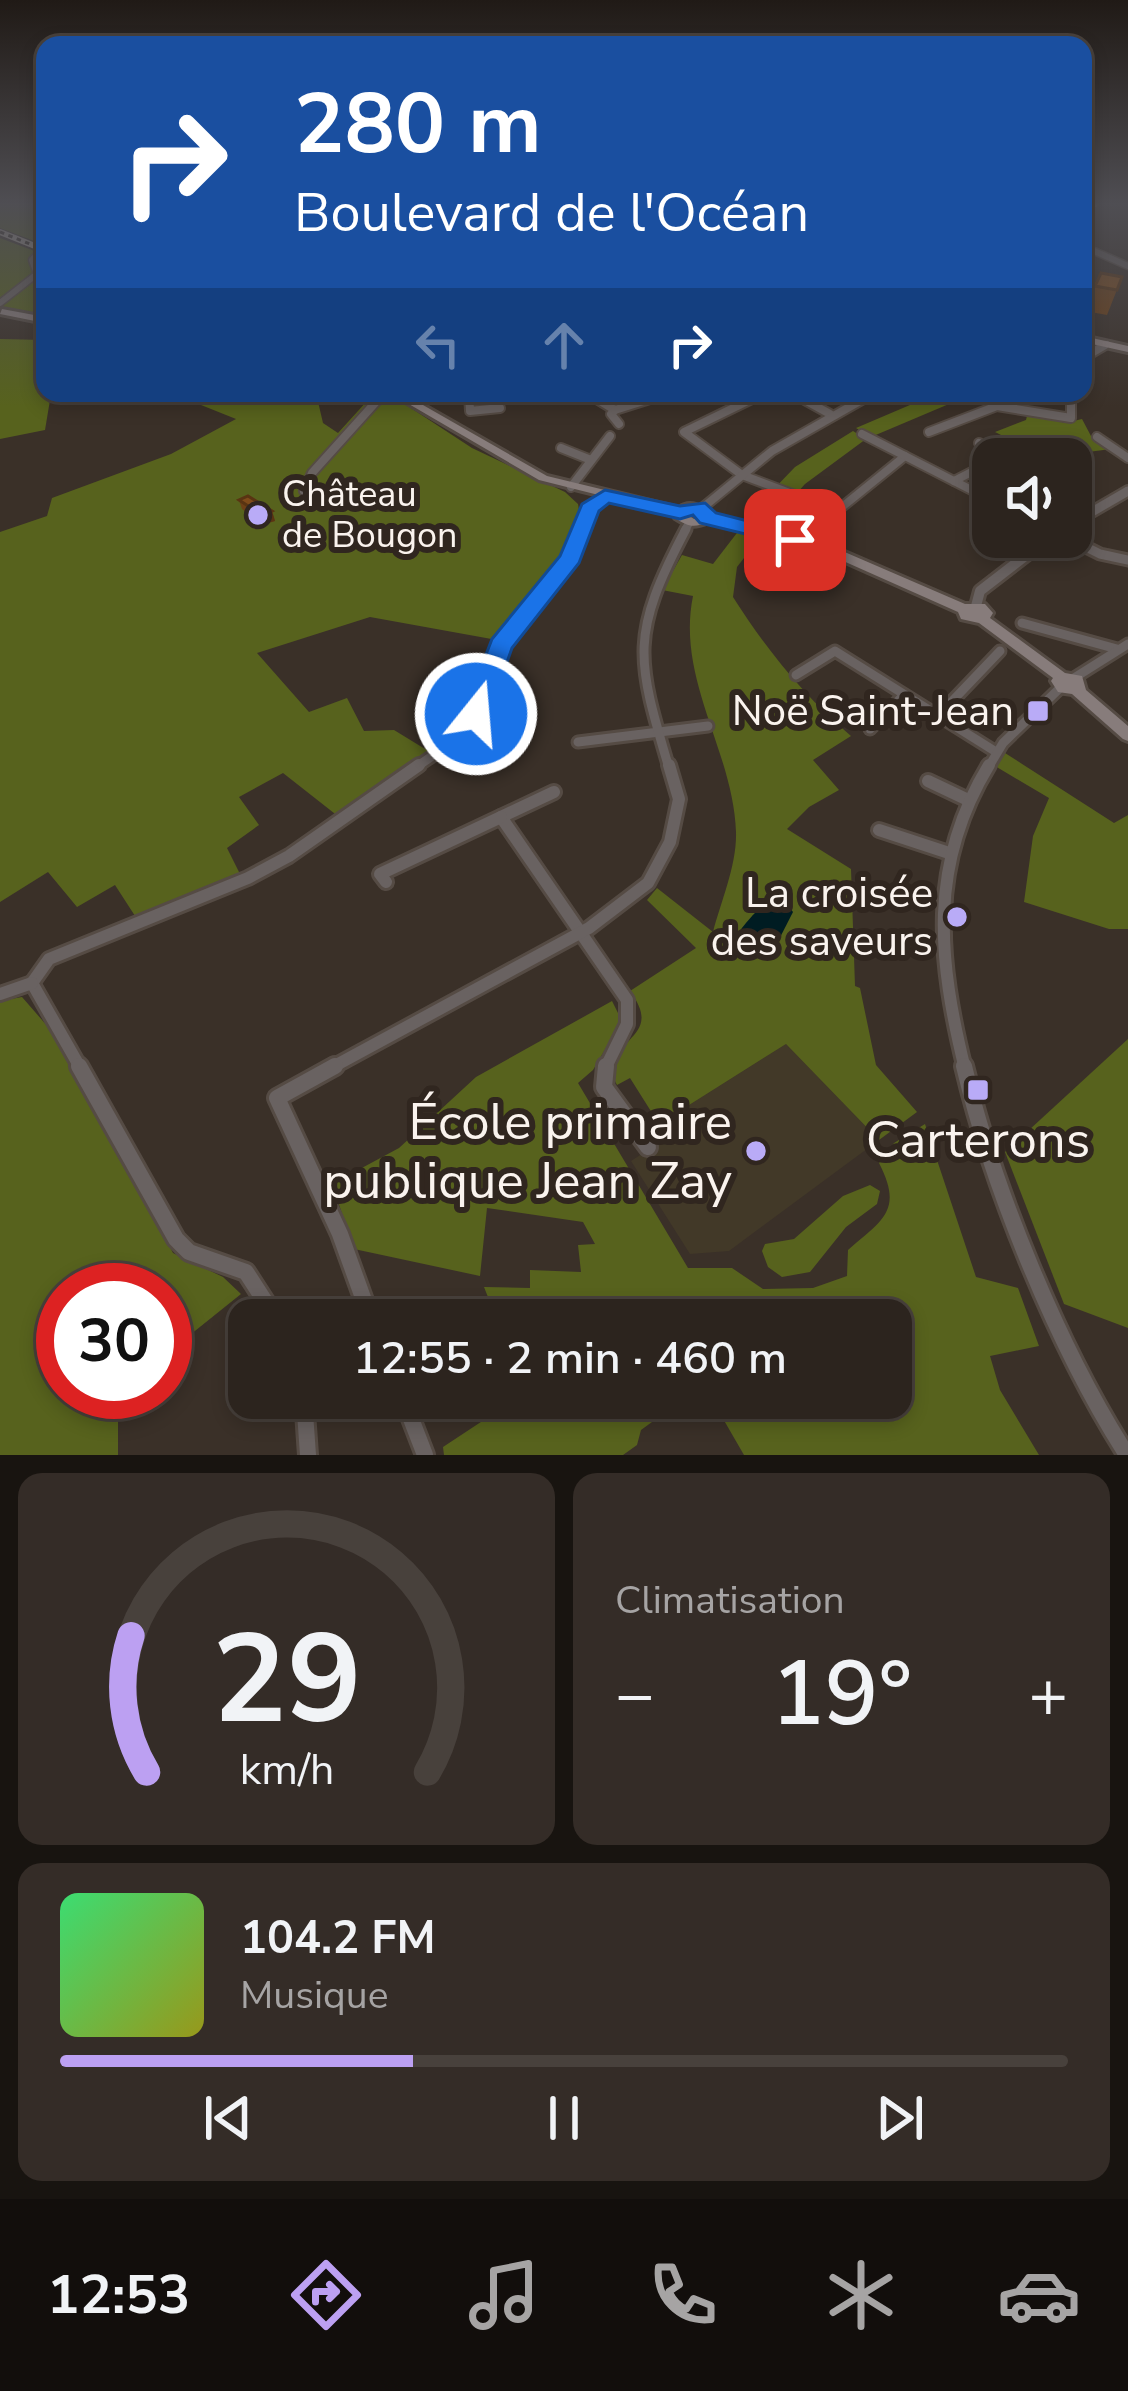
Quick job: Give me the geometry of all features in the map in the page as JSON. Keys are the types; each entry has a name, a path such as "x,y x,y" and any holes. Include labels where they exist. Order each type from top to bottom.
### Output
{"main road":[{"path":"0,310 36,318"},
{"path":"1092,341 1128,349"},
{"path":"409,402 522,469 685,518 705,513 836,553 974,612 1128,735"}],"street":[{"path":"0,310 36,275"},
{"path":"1092,353 1107,344"},
{"path":"304,491 311,472 376,402"},
{"path":"470,402 470,411"},
{"path":"602,402 615,410"},
{"path":"619,424 610,414 640,402"},
{"path":"746,402 684,432 742,475 837,511 905,456"},
{"path":"808,402 830,414"},
{"path":"705,513 742,475 855,402"},
{"path":"928,432 997,406 1071,418 1071,402"},
{"path":"445,423 470,411 487,413 500,408"},
{"path":"862,434 972,490"},
{"path":"589,508 577,489 610,436"},
{"path":"1097,437 1128,458"},
{"path":"561,448 591,460"},
{"path":"953,481 972,471"},
{"path":"1092,512 1128,491"},
{"path":"0,994 32,983 49,959 248,878 312,844 454,740 476,714 494,658 511,627 571,558 589,508 605,496"},
{"path":"363,1299 340,1234 277,1098 580,933 636,896 662,862 680,799 643,680 641,649 652,599 685,518"},
{"path":"1092,550 1128,560"},
{"path":"974,612 980,592 1023,558"},
{"path":"1022,623 1122,646"},
{"path":"1122,646 1024,716 993,750 966,799 949,853 942,942 946,992 965,1078 1049,1307 1077,1371 1127,1455"},
{"path":"796,675 835,651 847,655 903,696 993,750"},
{"path":"938,717 1000,651"},
{"path":"870,729 903,696"},
{"path":"578,742 708,726"},
{"path":"928,781 966,799"},
{"path":"386,882 380,874 554,792"},
{"path":"501,817 629,1007 626,1036 602,1070 604,1087 648,1147"},
{"path":"879,830 949,853"},
{"path":"32,983 176,1239 189,1252 247,1272 264,1299"},
{"path":"305,1419 308,1455"},
{"path":"411,1419 425,1455"}],"shaded area":[{"name":"École primaire publique Jean Zay","path":"786,1044 879,1140 729,1251 690,1254 631,1161 668,1137 659,1124"}],"green space":[{"path":"0,272 36,272 36,316 0,308"},
{"path":"0,339 36,340 36,402 50,402 45,430 0,439"},
{"path":"194,402 318,402 323,423 338,433 366,402 402,402 472,448 565,492 578,504 580,516 566,561 497,640 370,617 257,653 309,712 347,698 364,731 394,730 430,752 339,817 283,773 239,797 259,825 227,848 241,876 137,919 115,885 77,907 48,872 0,902 0,532 47,516 52,498 171,454 236,419"},
{"path":"917,402 954,402 871,437 856,428"},
{"path":"1028,412 1065,423 1082,419 1091,436 1110,449 1092,452 1092,438 1007,438 995,432 1026,420"},
{"path":"853,431 866,439 805,484 767,527 744,520 795,467"},
{"path":"740,529 762,535 737,567 733,597 787,671 851,736 813,760 839,790 809,807 787,829 851,869 855,986 860,988 876,1065 917,1112 879,1140 786,1044 659,1124 630,1078 617,1085 610,1071 640,1025 642,1016 630,991 696,948 647,900 657,888 713,932 731,870 736,844 733,802 692,656 693,596 662,590 682,555 713,564"},
{"path":"1005,753 1114,823 1128,815 1128,929 1109,929 1024,902 1033,836 1049,798 995,766"},
{"path":"22,997 49,1028 96,1103 173,1253 223,1277 241,1294 228,1299 228,1304 192,1333 192,1263 36,1263 36,1419 118,1419 118,1455 0,1455 0,1001"},
{"path":"612,1001 622,1021 593,1070 578,1083 688,1268 732,1268 763,1289 813,1288 847,1276 848,1250 880,1221 889,1203 879,1163 894,1143 925,1124 976,1277 1018,1288 1039,1346 990,1356 1000,1390 1039,1455 744,1455 723,1419 912,1419 912,1299 489,1299 484,1287 530,1288 530,1270 581,1272 578,1245 595,1244 583,1222 487,1208 480,1276 354,1249 332,1184 399,1148 476,1077"},
{"path":"1128,1039 1128,1328 1064,1304 1005,1152"},
{"path":"870,1185 880,1191 877,1204 846,1227 810,1272 782,1277 768,1267 762,1251 765,1244 794,1239 843,1196"},
{"path":"485,1419 656,1419 641,1430 637,1445 623,1455 444,1455 443,1447"}],"water":[{"path":"778,892 793,912 769,959 764,960 735,939"}],"building":[{"path":"1101,273 1122,277 1117,290 1095,286"},
{"path":"248,496 272,511 262,515 239,500"}],"place":[{"name":"Château de Bougon","path":"258,515"},
{"name":"Noë Saint-Jean","path":"1038,711"},
{"name":"La croisée des saveurs","path":"957,917"},
{"name":"Carterons","path":"978,1090"},
{"name":"École primaire publique Jean Zay","path":"756,1151"}],"route":[{"path":"476,714 500,645 571,558 589,508 605,496 680,512 697,508 708,518 795,540"}]}
